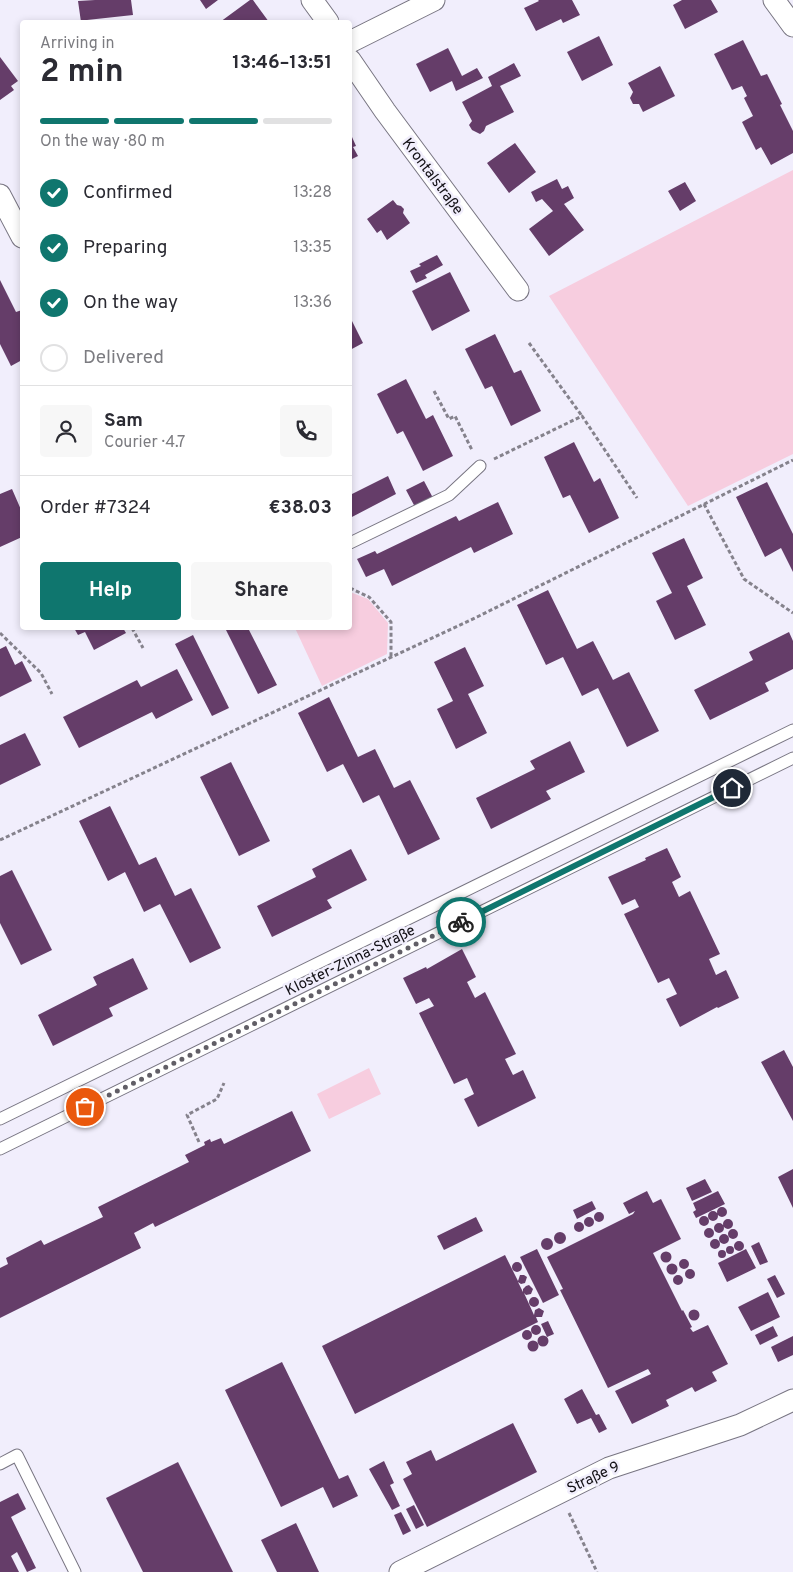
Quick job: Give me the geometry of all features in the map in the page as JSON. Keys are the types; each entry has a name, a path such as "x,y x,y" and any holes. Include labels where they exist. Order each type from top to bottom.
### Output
{"street":[{"path":"312,0 327,20"},
{"path":"352,41 434,0"},
{"path":"774,0 793,26"},
{"name":"Krontalstraße","path":"352,63 385,111 518,290"},
{"path":"8,208 20,233"},
{"name":"Straße 9","path":"400,1572 609,1468 740,1425 793,1400"}],"lane":[{"path":"352,542 449,494 480,466"},
{"name":"Kloster-Zinna-Straße","path":"0,1119 793,730"},
{"name":"Kloster-Zinna-Straße","path":"0,1149 793,758"},
{"path":"0,1464 17,1455 76,1572"}],"path":[{"path":"529,343 582,416 637,498"},
{"path":"434,391 449,419 455,416 480,466 582,416"},
{"path":"0,840 477,617 793,460"},
{"path":"704,504 744,578 793,613"},
{"path":"352,589 369,597 391,622 391,657"},
{"path":"133,630 143,648"},
{"path":"0,633 41,673 52,694"},
{"path":"199,1142 186,1114 217,1099 224,1082"},
{"path":"559,1493 597,1572"}],"shaded area":[{"path":"793,170 793,454 688,506 549,296"},
{"path":"352,593 368,599 388,623 387,654 322,686 296,630 352,630"},
{"path":"369,1068 381,1094 329,1119 317,1094"}],"building":[{"path":"131,0 133,15 81,20 78,1"},
{"path":"200,0 218,0 206,9"},
{"path":"250,0 253,0 268,20 223,20"},
{"path":"538,0 572,0 580,15 563,23 561,19 536,31 524,8"},
{"path":"682,0 711,0 718,12 685,29 673,5"},
{"path":"599,36 613,65 582,81 567,52"},
{"path":"743,40 761,76 767,74 793,131 793,153 771,165 761,147 756,150 742,122 753,116 744,98 747,96 742,86 732,90 714,54"},
{"path":"448,48 462,76 477,68 483,78 456,91 452,81 430,92 416,64"},
{"path":"0,57 18,81 11,86 14,90 0,100"},
{"path":"514,63 521,76 500,86 514,112 486,126 480,134 472,130 469,125 472,121 462,102 492,86 488,77"},
{"path":"660,66 675,96 643,112 639,104 633,104 630,98 633,92 628,83"},
{"path":"352,137 356,146 353,147 358,156 352,159"},
{"path":"515,143 536,172 509,193 487,163"},
{"path":"557,179 562,189 568,186 574,198 564,204 584,230 549,256 529,229 553,211 542,199 536,202 531,192"},
{"path":"685,182 696,201 680,211 668,191"},
{"path":"393,200 404,209 403,213 410,223 387,240 381,230 377,233 367,219"},
{"path":"437,255 443,265 425,275 427,278 416,283 410,271"},
{"path":"450,272 470,311 432,331 412,291"},
{"path":"0,280 16,312 20,311 20,361 11,366 0,344"},
{"path":"352,321 363,343 352,349"},
{"path":"495,334 514,373 521,370 541,411 511,426 492,386 485,389 465,349"},
{"path":"406,379 426,419 433,415 453,456 423,471 403,431 397,434 377,394"},
{"path":"574,442 594,482 600,478 619,518 589,533 570,495 563,498 544,457"},
{"path":"388,476 396,494 352,517 352,494"},
{"path":"424,481 433,498 415,507 406,490"},
{"path":"767,482 793,534 793,572 781,548 765,557 736,497"},
{"path":"12,489 20,507 20,538 0,547 0,494"},
{"path":"498,502 513,534 474,553 471,547 392,586 384,569 366,577 357,559 375,551 377,554 456,516 459,521"},
{"path":"684,538 703,578 687,586 706,625 675,640 656,601 672,593 652,553"},
{"path":"548,590 577,649 593,641 613,680 629,672 659,731 627,747 598,688 582,696 563,657 546,665 517,605"},
{"path":"75,630 124,630 126,633 94,650 85,632 78,635"},
{"path":"226,630 249,630 277,685 258,694"},
{"path":"789,632 793,641 793,669 765,683 769,691 710,720 694,690 753,660 749,652"},
{"path":"193,635 229,708 212,716 175,644"},
{"path":"6,646 15,665 22,661 32,681 0,697 0,649"},
{"path":"465,647 484,686 468,694 487,733 456,749 437,709 453,701 434,662"},
{"path":"177,669 193,700 156,719 152,712 79,748 63,717 137,680 141,687"},
{"path":"329,697 358,757 375,749 394,788 410,780 440,839 408,855 379,795 363,803 343,764 327,772 298,713"},
{"path":"25,733 41,765 0,785 0,745"},
{"path":"570,741 585,772 546,791 551,799 491,829 476,798 535,769 530,761"},
{"path":"231,762 270,841 239,856 200,777"},
{"path":"110,806 139,865 156,857 175,896 191,888 221,948 190,963 160,904 144,912 125,872 108,881 79,821"},
{"path":"667,848 681,877 672,882 679,897 690,891 720,954 709,959 716,975 726,970 739,998 717,1007 680,1027 666,999 677,994 669,978 658,983 624,914 639,907 635,899 622,905 608,877 646,860 645,858"},
{"path":"351,849 367,880 327,900 332,908 272,937 257,906 316,877 312,869"},
{"path":"12,870 52,950 21,965 0,923 0,876"},
{"path":"462,949 476,977 467,982 475,998 485,992 516,1054 505,1059 513,1075 523,1070 536,1098 478,1127 464,1099 474,1094 467,1078 454,1084 419,1013 434,1006 429,998 416,1004 403,978 426,967 427,969"},
{"path":"133,958 148,989 109,1008 113,1016 53,1046 38,1015 97,985 93,977"},
{"path":"784,1050 793,1067 793,1121 761,1062"},
{"path":"292,1111 311,1151 155,1227 153,1223 134,1233 141,1248 0,1318 0,1268 8,1264 6,1258 41,1240 44,1245 103,1217 98,1207 189,1162 185,1155 205,1145 204,1142 210,1139 211,1142 221,1138 224,1144"},
{"path":"793,1169 793,1208 778,1177"},
{"path":"705,1179 712,1192 692,1201 686,1188"},
{"path":"647,1191 653,1203 661,1199 681,1239 653,1253 692,1327 690,1328 693,1332 708,1325 728,1364 712,1372 717,1381 695,1392 692,1387 666,1400 669,1406 632,1424 615,1391 651,1374 648,1369 608,1388 560,1290 563,1289 547,1257 633,1214 635,1211 629,1214 623,1203"},
{"path":"718,1191 725,1204 696,1218 693,1212 696,1210 693,1203"},
{"path":"592,1201 596,1209 577,1219 573,1210"},
{"path":"720,1207 724,1207 727,1212 724,1217 720,1217 717,1214 717,1210"},
{"path":"711,1211 715,1211 718,1216 717,1220 711,1221 708,1218 708,1214"},
{"path":"599,1212 604,1217 599,1222 594,1217"},
{"path":"704,1216 709,1221 704,1226 699,1221"},
{"path":"476,1217 483,1231 444,1250 437,1236"},
{"path":"589,1217 594,1222 589,1227 584,1222"},
{"path":"726,1219 730,1219 733,1224 730,1229 726,1229 723,1226 723,1222"},
{"path":"579,1222 584,1227 579,1232 574,1227"},
{"path":"717,1223 721,1223 724,1228 723,1232 717,1233 714,1230 714,1226"},
{"path":"707,1228 711,1228 714,1233 711,1238 707,1238 704,1235 704,1231"},
{"path":"731,1229 735,1229 738,1234 735,1239 731,1239 728,1236 728,1232"},
{"path":"558,1232 562,1232 566,1238 562,1244 558,1244 554,1240 554,1236"},
{"path":"722,1234 726,1234 729,1239 728,1243 722,1244 719,1241 719,1237"},
{"path":"545,1238 549,1238 553,1244 549,1250 545,1250 541,1246 541,1242"},
{"path":"713,1239 717,1239 720,1244 719,1248 713,1249 710,1246 710,1242"},
{"path":"737,1241 741,1241 744,1246 741,1251 737,1251 734,1248 734,1244"},
{"path":"759,1242 768,1262 760,1265 751,1246"},
{"path":"730,1246 734,1250 730,1254 726,1250"},
{"path":"537,1249 559,1295 543,1303 520,1257"},
{"path":"746,1249 756,1268 727,1282 718,1263"},
{"path":"722,1250 726,1254 722,1258 718,1254"},
{"path":"666,1251 672,1257 666,1263 660,1257"},
{"path":"505,1255 518,1281 520,1275 527,1277 525,1283 521,1284 518,1282 523,1292 523,1289 529,1285 533,1289 531,1294 526,1295 524,1293 534,1315 535,1310 539,1308 544,1311 542,1317 536,1317 538,1322 355,1414 322,1346"},
{"path":"682,1259 686,1259 689,1264 686,1269 682,1269 679,1266 679,1262"},
{"path":"517,1262 522,1267 517,1272 512,1267"},
{"path":"672,1263 678,1269 672,1275 666,1269"},
{"path":"688,1269 692,1269 695,1274 692,1279 688,1279 685,1276 685,1272"},
{"path":"676,1275 680,1275 683,1280 680,1285 676,1285 673,1282 673,1278"},
{"path":"775,1275 785,1294 777,1298 767,1279"},
{"path":"768,1292 780,1317 751,1331 738,1307"},
{"path":"534,1297 539,1302 534,1307 529,1302"},
{"path":"694,1309 700,1315 694,1321 688,1315"},
{"path":"548,1321 554,1334 547,1337 541,1324"},
{"path":"536,1325 541,1330 536,1335 531,1330"},
{"path":"773,1326 778,1336 760,1345 755,1335"},
{"path":"527,1330 532,1335 527,1340 522,1335"},
{"path":"541,1336 545,1336 548,1341 547,1345 541,1346 538,1343 538,1339"},
{"path":"793,1336 793,1355 778,1362 771,1347"},
{"path":"531,1341 535,1341 538,1346 537,1350 531,1351 528,1348 528,1344"},
{"path":"282,1362 339,1479 348,1475 358,1496 333,1508 323,1487 281,1507 225,1390"},
{"path":"582,1389 596,1415 599,1414 607,1429 599,1433 591,1418 577,1424 564,1399"},
{"path":"513,1423 537,1472 427,1527 403,1479 412,1474 406,1462 431,1450 436,1461"},
{"path":"384,1461 394,1483 390,1485 400,1506 392,1510 369,1469"},
{"path":"178,1462 233,1572 143,1572 106,1498"},
{"path":"18,1493 26,1509 11,1517 36,1568 27,1572 17,1552 11,1556 19,1572 0,1572 0,1502"},
{"path":"414,1505 424,1525 416,1529 406,1509"},
{"path":"401,1512 411,1531 403,1535 394,1515"},
{"path":"296,1523 319,1572 277,1572 261,1540"}],"way so far":[{"path":"85,1107 461,922"}],"route":[{"path":"461,922 732,788"}]}
